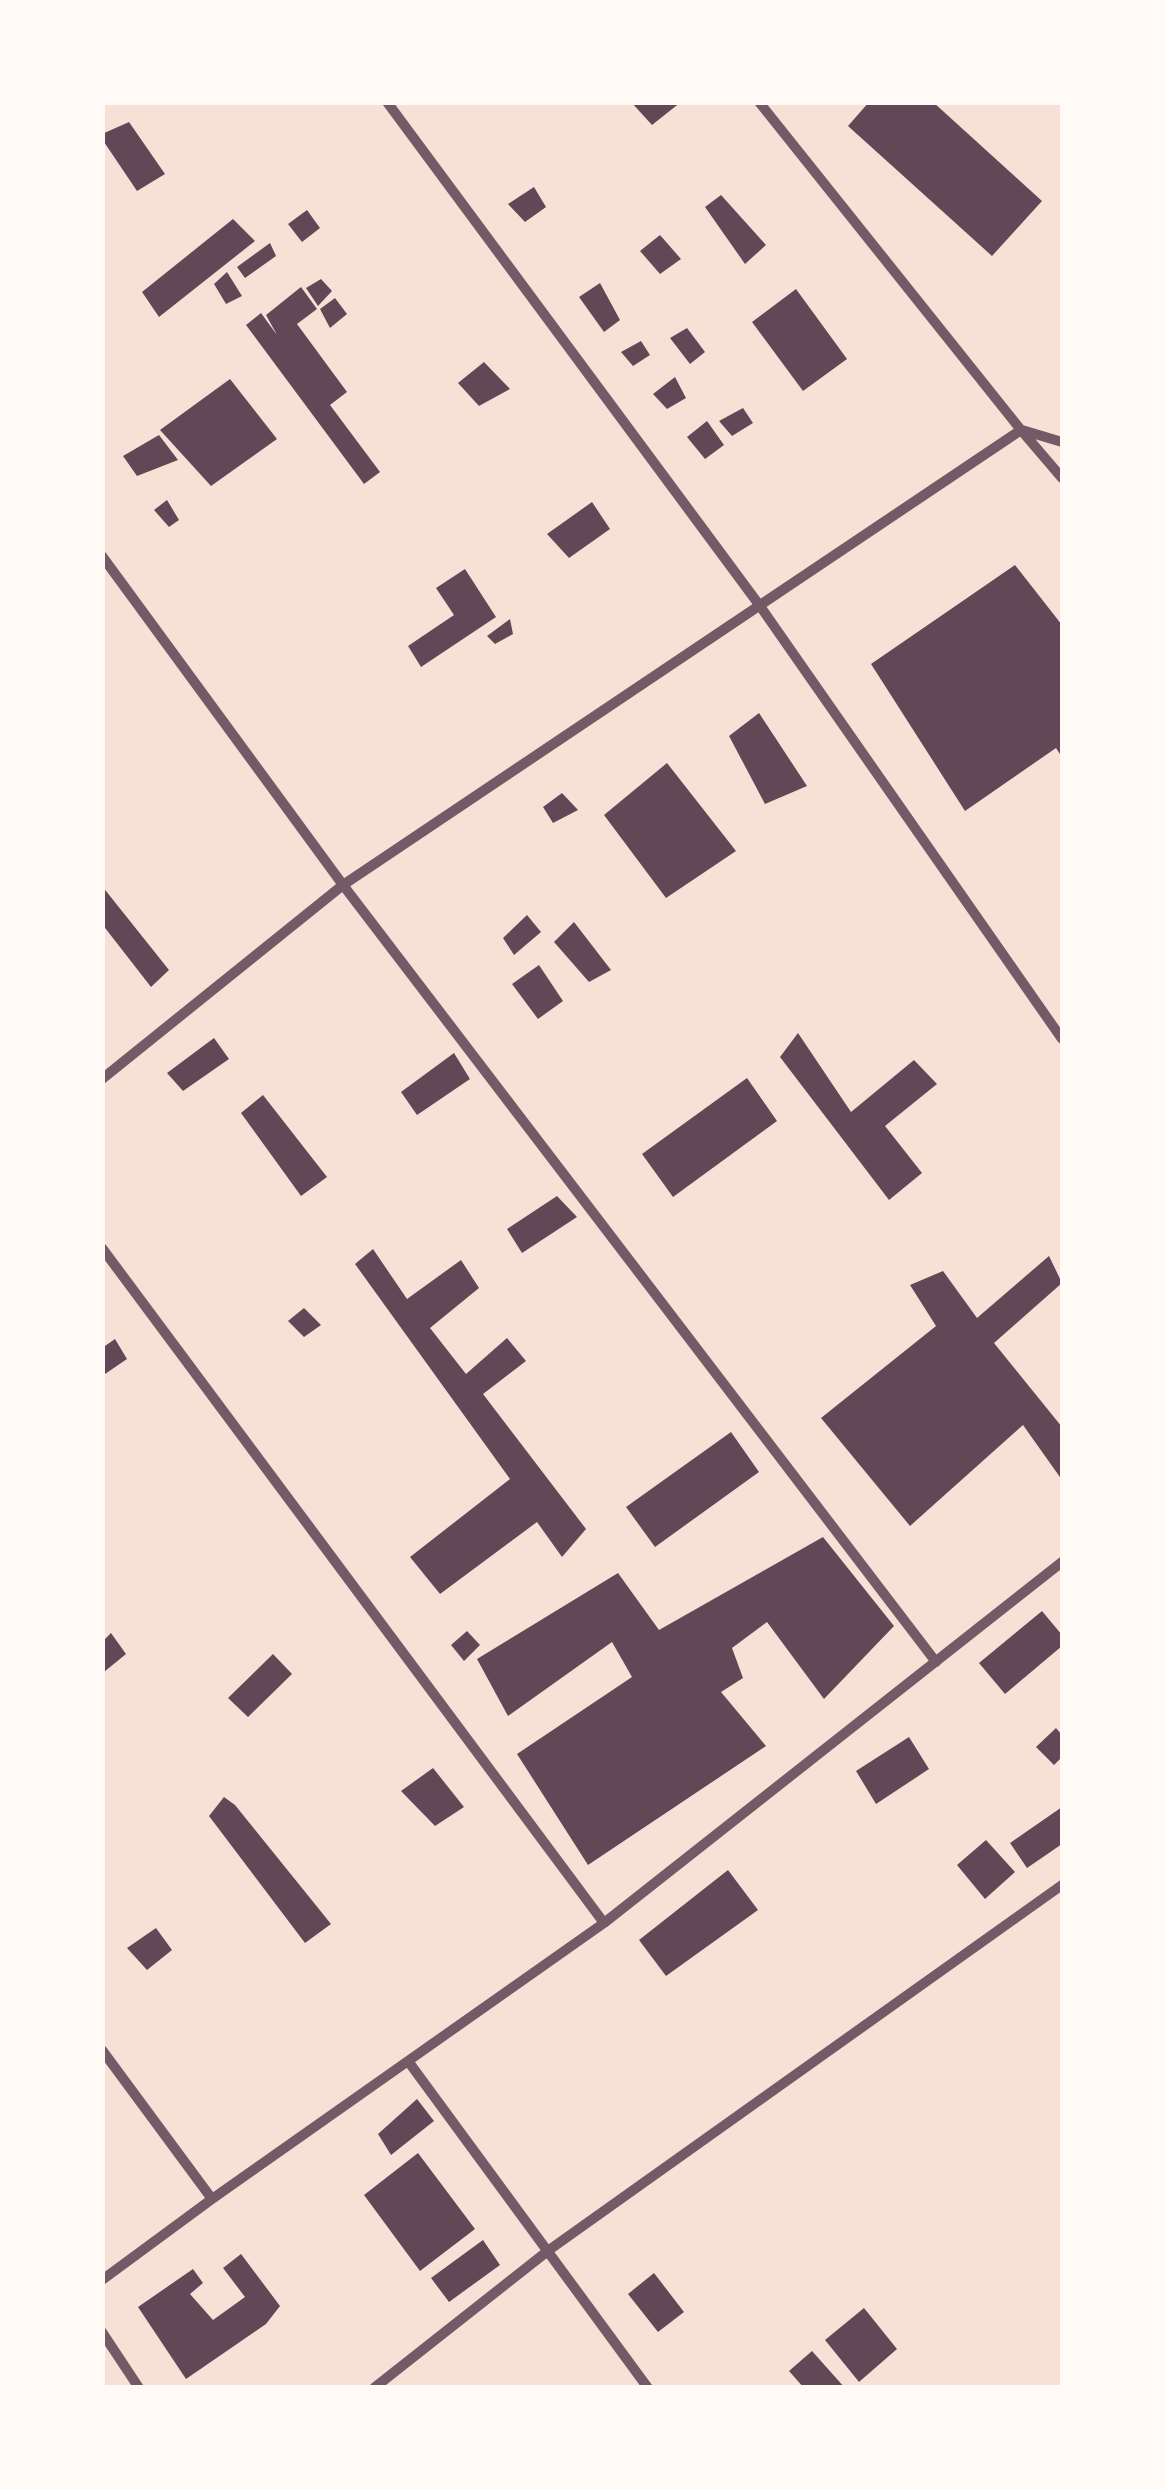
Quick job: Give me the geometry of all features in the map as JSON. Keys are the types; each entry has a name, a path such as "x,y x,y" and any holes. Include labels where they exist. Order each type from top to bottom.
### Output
{"street":[{"path":"387,102 760,606 1062,1039"},
{"path":"759,102 1062,478"},
{"path":"102,1079 344,884 1020,430"},
{"path":"1020,430 1062,442"},
{"path":"102,556 344,884 936,1662"},
{"path":"102,1248 604,1923"},
{"path":"102,2280 604,1923 1062,1562"},
{"path":"374,2388 550,2250 1062,1885"},
{"path":"102,2050 212,2199"},
{"path":"408,2061 648,2388"},
{"path":"102,2332 139,2388"}],"building":[{"path":"631,102 681,102 652,125"},
{"path":"869,102 933,102 1042,201 992,256 848,126"},
{"path":"129,122 165,174 137,191 102,139 102,134"},
{"path":"534,187 546,207 525,222 508,204"},
{"path":"721,195 766,245 745,264 705,207"},
{"path":"307,210 320,228 302,242 288,224"},
{"path":"233,219 255,241 159,317 142,292"},
{"path":"660,235 681,259 660,274 640,251"},
{"path":"270,243 276,256 245,278 237,267"},
{"path":"227,272 242,296 226,304 214,284"},
{"path":"321,279 332,291 318,306 306,288"},
{"path":"600,283 620,320 604,332 579,297"},
{"path":"301,287 317,309 297,324 347,392 330,405 380,472 364,484 246,325 261,313 277,335 266,315"},
{"path":"796,289 847,359 803,391 752,322"},
{"path":"335,298 347,314 330,328 320,309"},
{"path":"687,328 705,352 690,364 670,338"},
{"path":"641,341 650,355 633,366 621,352"},
{"path":"484,362 510,389 479,406 458,383"},
{"path":"675,377 686,398 667,409 653,394"},
{"path":"230,379 277,439 211,486 160,430"},
{"path":"743,408 753,423 732,436 719,421"},
{"path":"707,421 724,445 705,459 687,437"},
{"path":"159,435 178,460 137,476 123,456"},
{"path":"167,500 179,520 169,527 154,510"},
{"path":"592,502 610,529 569,558 547,534"},
{"path":"1015,565 1062,625 1062,757 1056,748 965,811 871,664"},
{"path":"465,569 496,617 421,667 408,646 454,615 436,588"},
{"path":"510,619 513,634 495,644 487,636"},
{"path":"759,713 807,786 765,804 729,736"},
{"path":"667,763 736,851 666,898 604,815"},
{"path":"562,793 578,810 553,823 543,807"},
{"path":"102,886 169,970 151,987 102,924"},
{"path":"527,915 541,932 514,955 503,938"},
{"path":"574,922 611,970 589,982 554,942"},
{"path":"539,965 563,1001 538,1019 512,984"},
{"path":"798,1033 851,1112 914,1060 937,1084 885,1126 922,1173 889,1200 780,1057"},
{"path":"214,1038 229,1059 183,1091 167,1073"},
{"path":"454,1053 470,1079 417,1115 401,1092"},
{"path":"747,1078 777,1121 673,1197 642,1154"},
{"path":"263,1095 327,1177 301,1196 241,1113"},
{"path":"557,1196 577,1217 522,1253 507,1229"},
{"path":"373,1249 407,1299 461,1260 479,1288 430,1328 466,1374 507,1338 526,1361 483,1394 586,1529 562,1557 537,1522 440,1594 410,1557 510,1479 355,1264"},
{"path":"1049,1256 1062,1283 994,1343 1062,1427 1062,1480 1023,1425 910,1526 821,1418 936,1326 910,1285 943,1271 977,1318"},
{"path":"304,1308 321,1325 304,1337 288,1321"},
{"path":"115,1339 127,1359 102,1376 102,1348"},
{"path":"731,1432 759,1472 655,1547 626,1507"},
{"path":"823,1537 894,1626 824,1699 767,1622 732,1648 743,1678 721,1692 766,1746 588,1865 517,1754 632,1677 612,1642 508,1716 477,1659 618,1573 659,1630"},
{"path":"1042,1611 1062,1635 1062,1646 1005,1694 979,1663"},
{"path":"467,1631 480,1645 464,1661 451,1645"},
{"path":"111,1633 126,1654 104,1672 102,1642"},
{"path":"273,1654 292,1674 248,1717 228,1698"},
{"path":"1056,1728 1062,1735 1062,1757 1054,1765 1036,1747"},
{"path":"909,1737 929,1769 876,1804 856,1771"},
{"path":"433,1768 464,1807 435,1826 401,1791"},
{"path":"224,1797 235,1805 331,1924 305,1943 209,1816"},
{"path":"1062,1807 1062,1844 1027,1868 1010,1843"},
{"path":"986,1840 1015,1872 985,1899 957,1865"},
{"path":"728,1870 758,1910 666,1976 639,1940"},
{"path":"156,1928 172,1950 147,1970 127,1948"},
{"path":"417,2099 434,2121 391,2155 378,2134"},
{"path":"418,2153 475,2229 420,2271 364,2195"},
{"path":"483,2240 500,2265 449,2302 431,2278"},
{"path":"241,2254 280,2306 266,2324 186,2379 138,2307 193,2269 203,2283 190,2294 213,2320 245,2297 223,2268"},
{"path":"654,2273 684,2312 658,2332 628,2294"},
{"path":"864,2308 897,2349 859,2382 825,2340"},
{"path":"812,2351 845,2388 804,2388 789,2371"}]}
